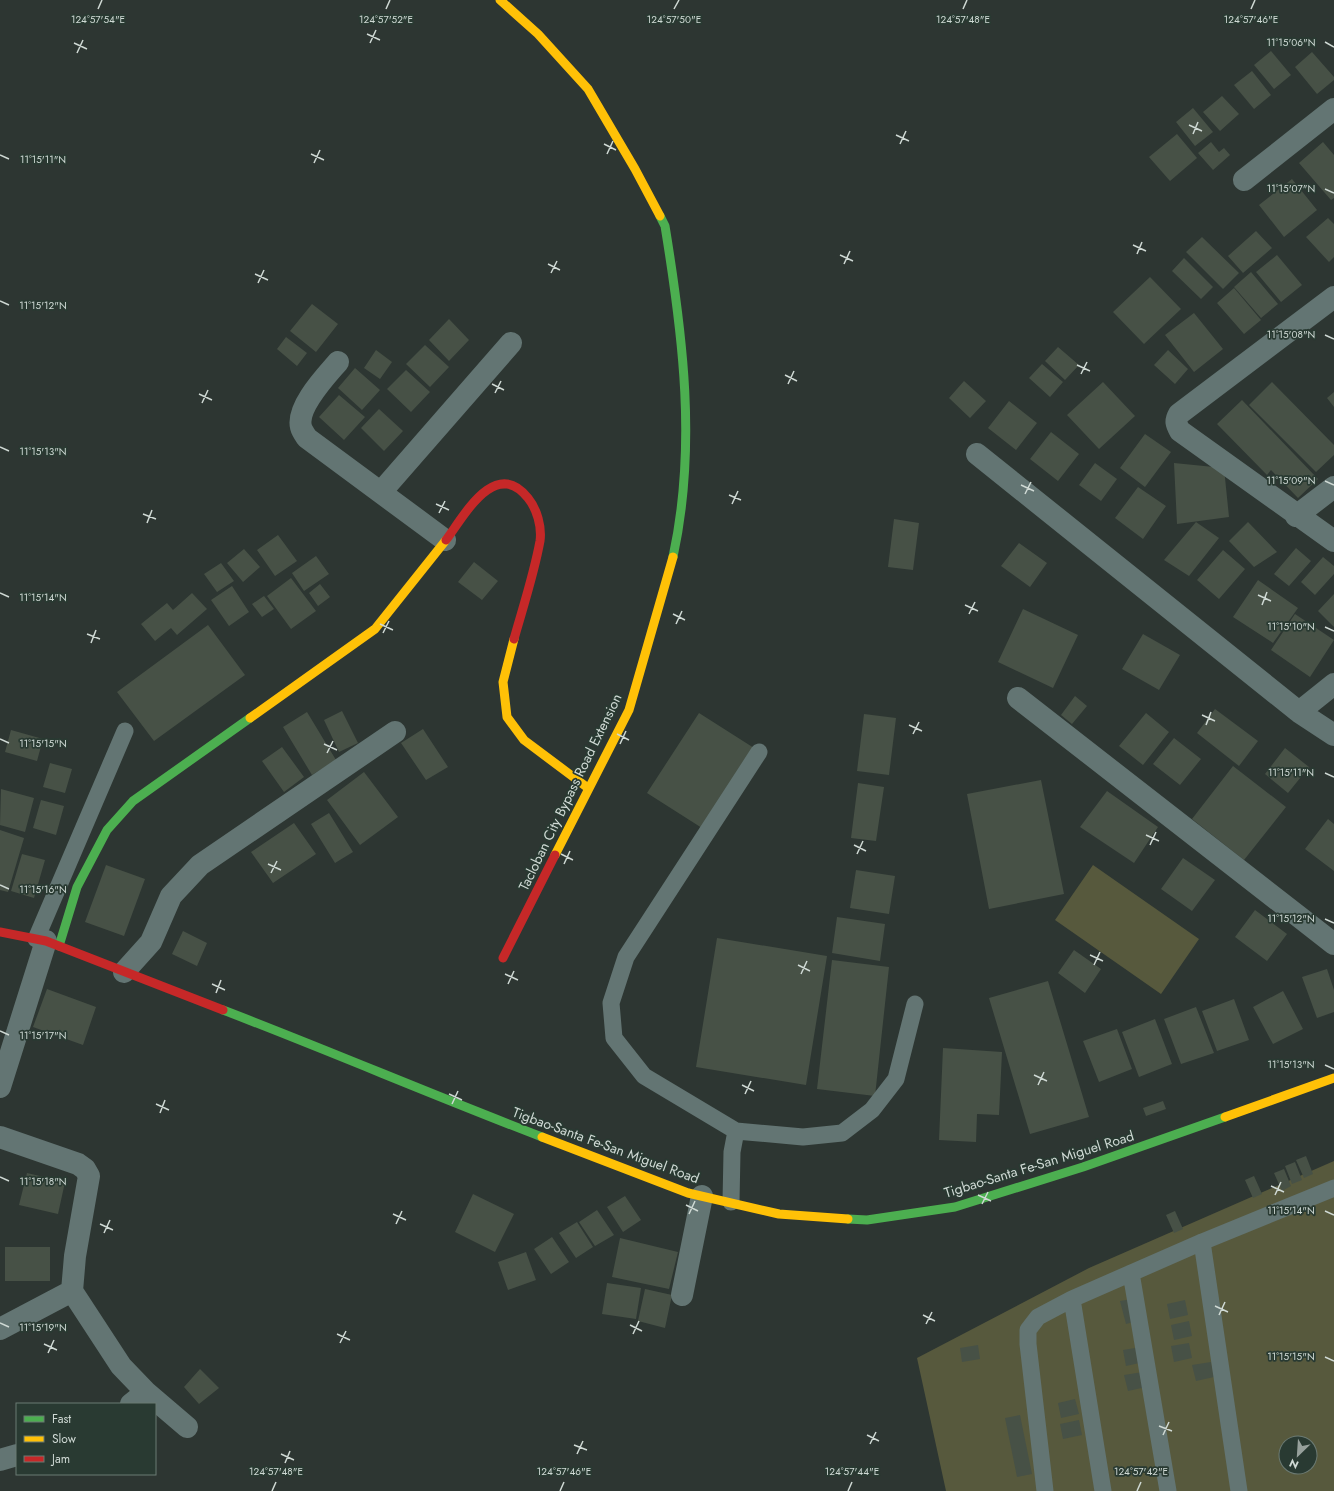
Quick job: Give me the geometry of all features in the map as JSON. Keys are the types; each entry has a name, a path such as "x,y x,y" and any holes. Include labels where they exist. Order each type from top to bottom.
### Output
{"main road":[{"name":"Tacloban City Bypass Road Extension","path":"500,0 538,34 588,89 635,169 666,226 678,306 686,392 686,482 672,555 629,710 588,788 503,958"},
{"path":"47,942 107,830 133,801 375,628 482,493 497,484 511,484 521,489 531,502 538,517 540,540 504,682 507,717 524,740 588,788"},
{"name":"Tigbao-Santa Fe-San Miguel Road","path":"0,932 47,942 334,1053 433,1095 688,1193 779,1214 867,1220 955,1206 1083,1168 1334,1078"}],"street":[{"path":"1244,180 1334,108"},
{"path":"1334,297 1179,414 1176,419 1176,424 1180,431 1334,542"},
{"path":"381,492 511,343"},
{"path":"338,362 321,381 302,412 301,427 307,438 445,540"},
{"path":"977,454 1299,712 1334,735"},
{"path":"1296,516 1334,487"},
{"path":"1299,712 1334,684"},
{"path":"1018,698 1334,944"},
{"path":"124,972 151,942 170,896 200,865 395,732"},
{"path":"0,1087 47,942"},
{"path":"0,1137 78,1164 85,1169 89,1176 75,1256 72,1291 122,1366 139,1398"},
{"path":"682,1295 702,1196"},
{"path":"0,1329 72,1291"},
{"path":"156,1408 186,1427"},
{"path":"0,1460 16,1455"}],"lane":[{"path":"47,942 125,731"},
{"path":"759,752 626,957 611,1003 614,1038 644,1076 736,1131 803,1137 842,1133 872,1110 896,1079 915,1004"},
{"path":"731,1202 732,1152 736,1131"},
{"path":"1045,1491 1028,1344 1028,1330 1038,1316 1072,1299 1202,1242 1334,1188"},
{"path":"1202,1242 1239,1491"},
{"path":"1131,1273 1168,1491"},
{"path":"1072,1299 1103,1491"}],"green space":[{"path":"1093,865 1199,939 1161,994 1055,920"},
{"path":"1334,1161 1334,1491 946,1491 917,1358 1089,1268"}],"building":[{"path":"1271,51 1291,75 1274,89 1254,65"},
{"path":"1312,52 1334,77 1334,80 1317,94 1295,67"},
{"path":"1252,71 1271,95 1254,109 1234,85"},
{"path":"1222,96 1239,114 1220,131 1203,112"},
{"path":"1193,108 1213,132 1195,146 1176,122"},
{"path":"1177,134 1197,158 1170,181 1149,157"},
{"path":"1211,142 1219,152 1224,148 1230,155 1213,170 1198,153"},
{"path":"1323,142 1334,155 1334,198 1331,200 1299,163"},
{"path":"1292,179 1317,210 1284,237 1259,205"},
{"path":"1328,218 1334,224 1334,257 1329,262 1306,237"},
{"path":"1256,231 1272,248 1243,273 1228,256"},
{"path":"1202,237 1239,273 1223,289 1186,252"},
{"path":"1277,255 1302,285 1281,302 1256,272"},
{"path":"1184,258 1213,287 1201,299 1172,271"},
{"path":"1251,272 1278,304 1261,318 1234,287"},
{"path":"1150,277 1181,309 1144,344 1113,312"},
{"path":"1234,288 1261,320 1244,334 1217,303"},
{"path":"312,304 338,324 316,352 290,331"},
{"path":"1194,313 1223,349 1194,372 1165,335"},
{"path":"449,319 469,340 449,361 429,340"},
{"path":"286,337 307,353 297,366 277,349"},
{"path":"425,345 449,367 430,387 406,364"},
{"path":"1058,347 1079,365 1065,380 1045,361"},
{"path":"376,350 392,362 380,379 364,368"},
{"path":"1168,350 1188,369 1175,384 1154,365"},
{"path":"1042,364 1063,382 1050,397 1029,378"},
{"path":"355,368 380,390 362,410 338,388"},
{"path":"406,370 430,392 411,412 387,389"},
{"path":"964,381 986,401 970,418 949,398"},
{"path":"1103,382 1135,416 1099,449 1067,415"},
{"path":"1272,382 1334,445 1334,455 1316,472 1249,405"},
{"path":"1334,392 1334,407 1327,398"},
{"path":"339,395 365,417 344,440 319,417"},
{"path":"1242,400 1318,479 1298,498 1271,470 1267,475 1217,424"},
{"path":"1009,401 1037,423 1016,450 988,428"},
{"path":"379,409 403,431 384,451 361,428"},
{"path":"1051,432 1079,454 1058,481 1030,459"},
{"path":"1145,434 1171,452 1145,487 1120,468"},
{"path":"1095,463 1117,479 1101,501 1079,485"},
{"path":"1174,463 1224,468 1229,517 1177,524"},
{"path":"1138,487 1166,506 1143,539 1115,518"},
{"path":"894,519 919,523 913,570 888,567"},
{"path":"1196,522 1219,538 1189,576 1164,560"},
{"path":"1248,522 1277,552 1254,567 1229,541"},
{"path":"278,535 297,561 275,576 257,550"},
{"path":"1019,543 1047,563 1030,587 1001,566"},
{"path":"1296,548 1311,561 1289,586 1274,574"},
{"path":"244,549 260,567 243,582 227,563"},
{"path":"1223,550 1245,569 1219,599 1197,580"},
{"path":"316,556 329,574 304,591 292,573"},
{"path":"1323,557 1334,566 1334,574 1315,595 1301,582"},
{"path":"474,562 498,581 482,600 458,582"},
{"path":"221,563 234,581 217,592 204,574"},
{"path":"291,578 316,611 291,629 267,596"},
{"path":"1258,580 1298,608 1273,643 1233,617"},
{"path":"320,584 330,597 318,606 309,593"},
{"path":"232,586 249,612 229,626 211,600"},
{"path":"192,593 207,609 177,635 171,628 155,641 141,624 167,603 173,610"},
{"path":"1334,594 1334,627 1318,611"},
{"path":"264,596 274,609 262,617 252,604"},
{"path":"1023,609 1078,635 1053,688 998,662"},
{"path":"1295,614 1334,640 1310,677 1271,650"},
{"path":"208,625 245,675 154,741 117,692"},
{"path":"1143,634 1180,655 1159,690 1122,669"},
{"path":"1075,696 1087,706 1072,724 1061,715"},
{"path":"1215,709 1258,741 1239,766 1197,733"},
{"path":"342,711 358,743 339,752 324,720"},
{"path":"307,712 336,760 312,775 283,727"},
{"path":"699,713 754,748 702,828 647,793"},
{"path":"1146,713 1169,732 1143,765 1119,746"},
{"path":"864,714 896,718 889,775 857,771"},
{"path":"423,729 448,767 426,780 401,743"},
{"path":"11,730 43,739 37,761 5,752"},
{"path":"1174,738 1201,759 1180,785 1153,764"},
{"path":"282,747 304,777 284,792 262,761"},
{"path":"1285,748 1309,767 1288,793 1265,774"},
{"path":"50,763 72,769 65,793 43,787"},
{"path":"1233,766 1286,807 1244,860 1192,819"},
{"path":"364,772 398,817 360,845 327,800"},
{"path":"1041,780 1064,894 989,909 967,794"},
{"path":"858,783 884,787 876,841 851,838"},
{"path":"1,789 34,798 25,832 0,825"},
{"path":"1107,791 1158,827 1134,863 1080,827"},
{"path":"41,800 64,806 56,835 33,828"},
{"path":"329,813 353,852 335,863 311,824"},
{"path":"1328,819 1334,824 1334,871 1305,849"},
{"path":"294,823 316,854 273,883 251,852"},
{"path":"0,830 24,838 8,892 0,890"},
{"path":"22,854 45,860 34,898 11,891"},
{"path":"1183,858 1215,880 1192,911 1161,889"},
{"path":"106,865 145,879 124,936 85,922"},
{"path":"856,870 895,876 889,914 850,908"},
{"path":"1255,910 1287,934 1267,961 1235,937"},
{"path":"837,917 885,924 880,961 832,953"},
{"path":"183,931 207,943 197,966 172,954"},
{"path":"717,938 827,956 806,1085 696,1067"},
{"path":"1074,950 1101,969 1085,993 1058,973"},
{"path":"832,960 889,967 875,1096 817,1089"},
{"path":"1327,969 1334,990 1334,1012 1317,1018 1302,977"},
{"path":"1048,981 1089,1117 1030,1134 989,998"},
{"path":"47,989 96,1007 83,1045 33,1027"},
{"path":"1283,991 1303,1029 1273,1044 1253,1007"},
{"path":"1234,999 1249,1040 1217,1051 1202,1011"},
{"path":"1196,1007 1214,1053 1181,1064 1164,1019"},
{"path":"1155,1019 1172,1064 1139,1077 1122,1032"},
{"path":"1117,1029 1132,1069 1099,1082 1083,1041"},
{"path":"943,1048 1002,1052 999,1115 977,1114 976,1142 939,1140"},
{"path":"1163,1101 1166,1109 1146,1116 1143,1108"},
{"path":"1306,1156 1313,1174 1304,1178 1296,1160"},
{"path":"1295,1162 1302,1180 1292,1184 1285,1166"},
{"path":"1284,1169 1291,1186 1282,1191 1274,1173"},
{"path":"27,1173 65,1182 58,1214 19,1205"},
{"path":"1254,1176 1262,1194 1253,1198 1245,1180"},
{"path":"473,1194 514,1214 495,1252 455,1232"},
{"path":"625,1196 641,1220 623,1232 607,1207"},
{"path":"597,1210 614,1235 595,1246 579,1222"},
{"path":"1175,1211 1183,1229 1174,1233 1166,1215"},
{"path":"577,1222 593,1247 576,1258 559,1233"},
{"path":"552,1237 569,1262 551,1274 534,1249"},
{"path":"620,1238 678,1252 669,1289 612,1277"},
{"path":"5,1247 50,1247 50,1281 5,1281"},
{"path":"526,1252 536,1280 508,1290 498,1262"},
{"path":"607,1283 641,1288 636,1319 602,1314"},
{"path":"645,1289 672,1295 665,1328 638,1321"},
{"path":"1132,1299 1137,1321 1126,1324 1120,1301"},
{"path":"1185,1300 1188,1315 1170,1319 1167,1304"},
{"path":"1189,1321 1192,1336 1174,1340 1171,1325"},
{"path":"1189,1343 1192,1358 1174,1362 1171,1346"},
{"path":"978,1345 980,1359 962,1362 960,1348"},
{"path":"1141,1347 1144,1362 1126,1366 1123,1350"},
{"path":"1211,1362 1214,1377 1196,1381 1192,1365"},
{"path":"200,1369 219,1388 199,1404 184,1387"},
{"path":"1143,1372 1146,1387 1128,1391 1124,1375"},
{"path":"1075,1399 1079,1414 1061,1418 1058,1403"},
{"path":"1020,1415 1032,1474 1017,1477 1005,1418"},
{"path":"1079,1420 1082,1435 1063,1439 1060,1424"}],"traffic: fast":[{"path":"660,216 665,226 677,309 685,392 686,433 684,474 680,516 673,557"},
{"path":"59,946 77,887 107,830 133,801 250,718"},
{"path":"223,1010 542,1137"},
{"path":"848,1219 867,1220 955,1207 1083,1167 1225,1117"}],"traffic: slow":[{"path":"500,0 538,34 588,89 635,169 660,216"},
{"path":"250,718 375,629 446,540"},
{"path":"555,855 629,710 673,557"},
{"path":"514,639 503,682 507,717 524,740 588,788"},
{"path":"1225,1117 1334,1078"},
{"path":"542,1137 688,1193 779,1214 848,1219"}],"traffic: jam":[{"path":"446,540 471,505 492,487 504,484 516,487 531,502 539,524 540,541 532,578 514,639"},
{"path":"503,958 555,855"},
{"path":"0,932 46,941 223,1010"}]}
